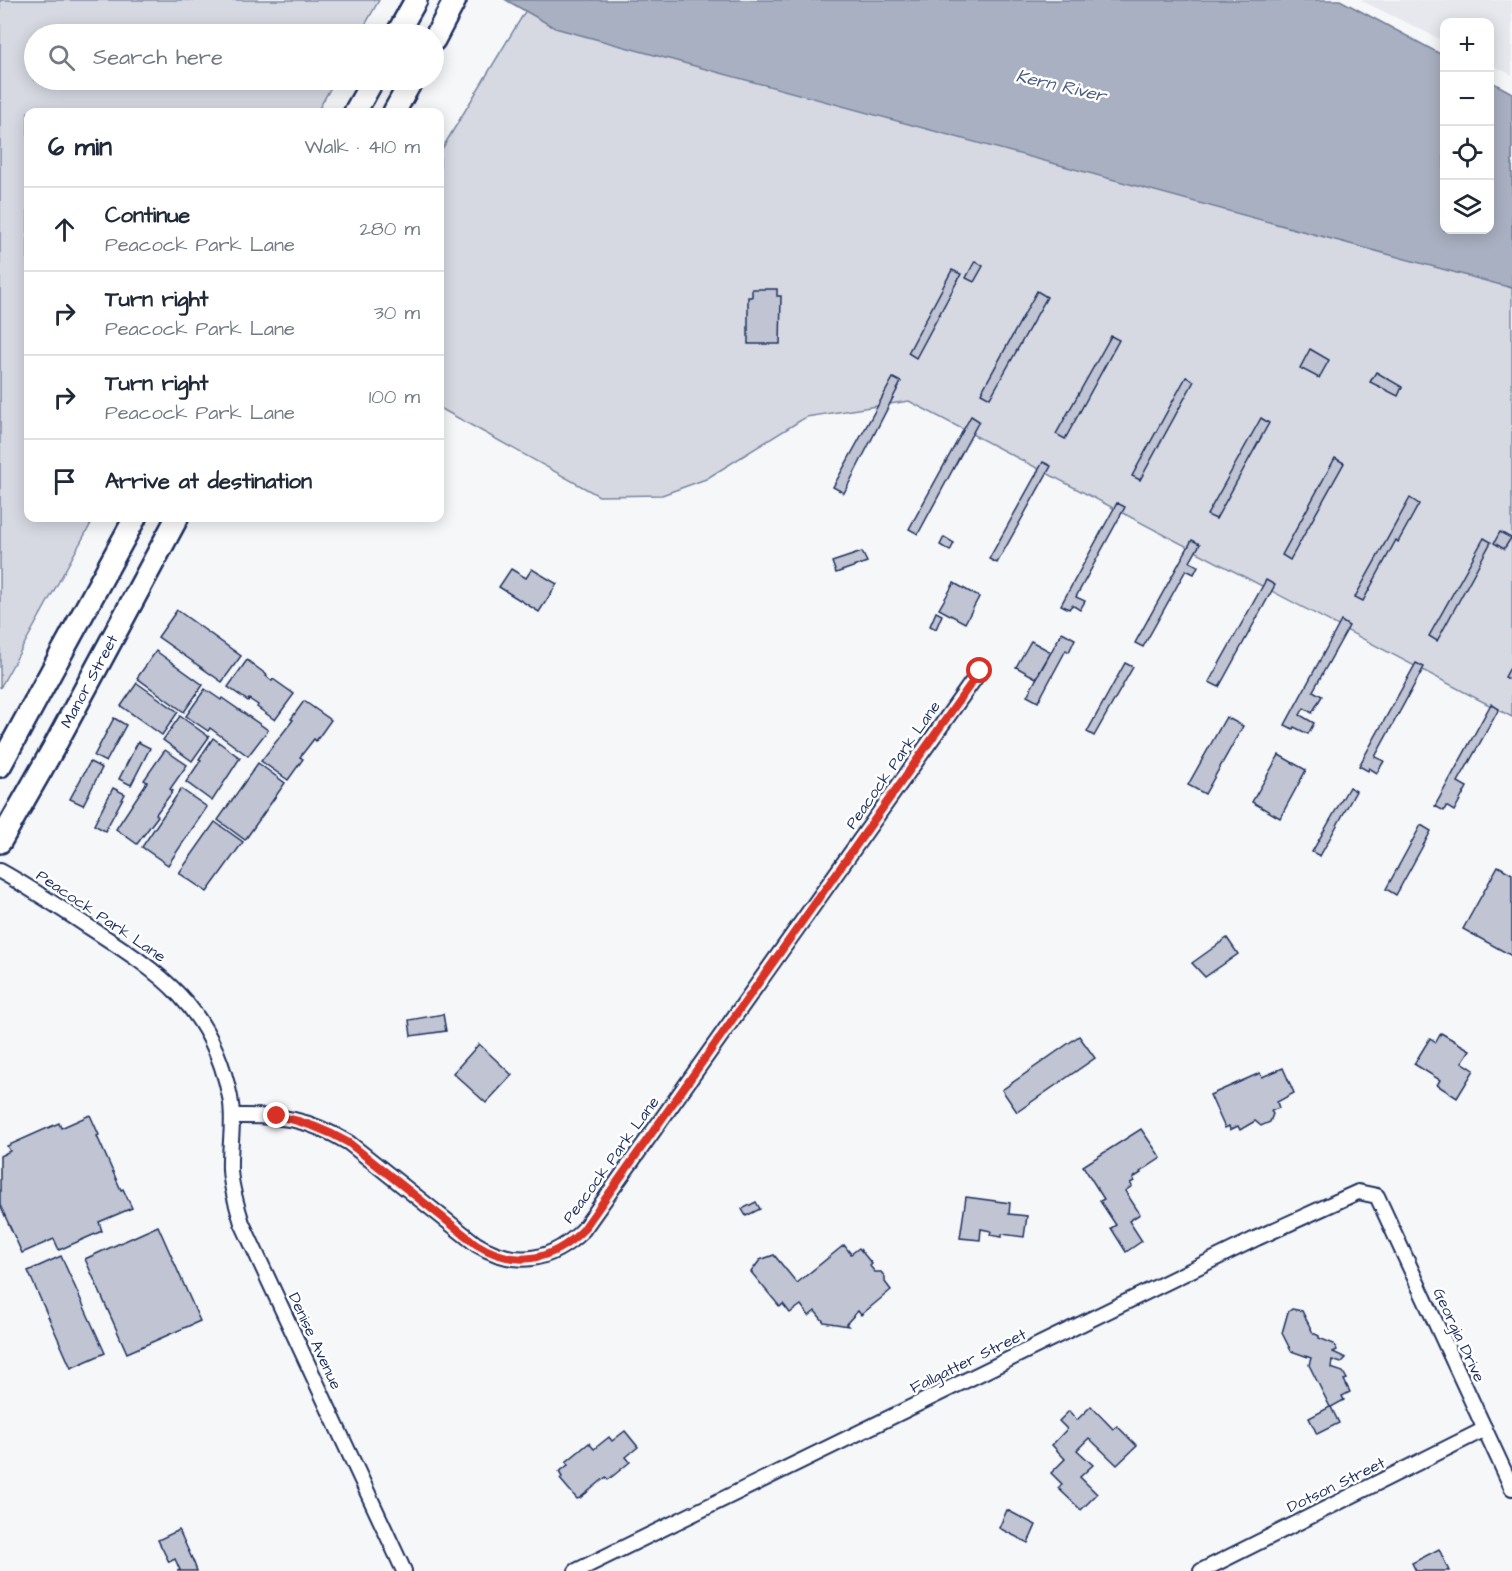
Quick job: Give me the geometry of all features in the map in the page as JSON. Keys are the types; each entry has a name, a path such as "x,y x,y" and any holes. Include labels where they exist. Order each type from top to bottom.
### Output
{"main road":[{"path":"403,24 416,0"},
{"path":"442,24 455,0"},
{"path":"357,108 367,90"},
{"path":"397,108 406,90"},
{"path":"0,766 133,522"},
{"name":"Manor Street","path":"0,842 175,522"}],"street":[{"name":"Peacock Park Lane","path":"0,871 126,950 169,982 203,1024 215,1048 230,1096 233,1116 277,1116 304,1121 327,1130 349,1143 490,1253 521,1259 539,1257 555,1252 570,1243 583,1230 980,671"},
{"name":"Denise Avenue","path":"233,1116 230,1170 234,1196 242,1223 404,1571"},
{"name":"Fallgatter Street","path":"576,1571 1337,1200 1358,1192 1377,1196"},
{"name":"Georgia Drive","path":"1377,1196 1512,1488"},
{"name":"Dotson Street","path":"1201,1571 1485,1430"}],"shaded area":[{"path":"0,0 379,0 366,24 24,24 24,90 329,90 319,108 24,108 24,522 92,522 0,688"},
{"path":"532,0 1440,229 1440,234 1494,234 1494,211 1512,127 1512,717 909,401 806,417 706,479 662,495 599,496 444,410 444,145"},
{"path":"1360,0 1512,0 1512,75 1494,66 1494,18 1440,18 1440,39"}],"water":[{"name":"Kern River","path":"506,0 1340,0 1440,54 1440,234 1494,234 1494,83 1512,93 1512,288 555,28"}],"building":[{"path":"975,261 983,266 974,282 966,278"},
{"path":"952,270 961,274 916,358 908,353"},
{"path":"752,289 777,289 777,296 781,296 780,344 748,344 748,297 752,297"},
{"path":"1037,291 1047,297 990,398 981,393"},
{"path":"1111,336 1119,340 1065,439 1056,434"},
{"path":"1310,349 1329,360 1319,378 1300,368"},
{"path":"1376,372 1402,387 1398,396 1370,382"},
{"path":"1186,377 1194,381 1140,480 1132,476"},
{"path":"893,378 901,382 844,493 833,487"},
{"path":"971,416 979,421 918,534 909,529"},
{"path":"1261,418 1269,423 1216,519 1207,515"},
{"path":"1335,458 1344,463 1290,560 1282,555"},
{"path":"1043,462 1051,466 997,563 989,559"},
{"path":"1410,498 1419,504 1398,542 1396,540 1363,601 1355,597"},
{"path":"1117,503 1125,507 1076,597 1085,601 1080,610 1072,605 1069,609 1061,605"},
{"path":"1500,532 1511,538 1504,549 1494,543"},
{"path":"944,537 954,543 950,551 940,545"},
{"path":"1484,538 1491,542 1437,641 1429,636"},
{"path":"1192,540 1200,544 1190,562 1198,566 1194,574 1186,570 1143,647 1135,643"},
{"path":"862,552 867,562 836,573 832,562"},
{"path":"511,569 526,578 532,569 557,584 539,612 499,587"},
{"path":"1266,580 1275,585 1219,687 1209,682"},
{"path":"954,583 979,597 965,623 939,609"},
{"path":"177,610 241,656 222,682 158,637"},
{"path":"936,612 942,615 936,629 930,626"},
{"path":"1341,621 1349,626 1313,691 1322,696 1312,713 1304,708 1300,715 1314,723 1308,734 1294,727 1293,729 1285,725"},
{"path":"1062,632 1075,639 1069,652 1066,650 1038,702 1027,696"},
{"path":"1031,641 1051,652 1036,678 1016,667"},
{"path":"156,651 203,685 184,712 137,678"},
{"path":"247,660 272,681 273,679 294,694 275,720 257,707 258,705 228,687"},
{"path":"1125,663 1133,667 1094,736 1087,732"},
{"path":"1416,663 1424,667 1375,757 1384,761 1377,773 1369,768 1368,771 1359,766"},
{"path":"1512,664 1512,681 1505,677"},
{"path":"137,683 178,712 162,735 121,706"},
{"path":"205,689 268,730 248,756 210,728 208,731 186,716"},
{"path":"304,701 331,720 316,741 314,739 300,757 303,759 288,780 261,761 293,720 291,719"},
{"path":"1491,704 1499,709 1458,782 1467,787 1454,811 1446,806 1444,811 1435,806"},
{"path":"180,716 209,737 192,761 163,740"},
{"path":"1226,717 1243,726 1205,794 1188,785"},
{"path":"114,718 126,725 106,762 94,756"},
{"path":"213,738 240,758 212,801 186,782"},
{"path":"138,742 150,748 131,785 119,779"},
{"path":"165,750 187,765 170,789 173,791 156,814 158,816 137,844 116,829 147,782 144,780"},
{"path":"1279,755 1306,770 1280,818 1252,802"},
{"path":"90,762 102,768 83,805 70,799"},
{"path":"258,763 285,783 245,840 218,820"},
{"path":"1349,787 1356,791 1320,856 1312,852"},
{"path":"113,788 125,794 105,831 94,825"},
{"path":"181,789 207,807 168,865 142,847"},
{"path":"215,822 243,842 207,892 179,873"},
{"path":"1421,825 1431,831 1396,895 1386,889"},
{"path":"1498,866 1512,874 1512,956 1463,929"},
{"path":"1227,938 1238,954 1205,977 1192,963"},
{"path":"443,1014 446,1031 411,1036 409,1020"},
{"path":"1441,1033 1470,1050 1462,1062 1474,1070 1457,1098 1437,1085 1440,1080 1414,1064 1430,1038 1436,1042"},
{"path":"1079,1036 1095,1058 1017,1112 1002,1090"},
{"path":"479,1044 512,1075 486,1103 453,1073"},
{"path":"1283,1068 1294,1093 1277,1102 1279,1108 1271,1111 1273,1114 1270,1122 1261,1126 1255,1121 1240,1130 1238,1126 1230,1130 1229,1126 1225,1128 1210,1095 1260,1073 1262,1077"},
{"path":"90,1115 121,1190 123,1189 132,1208 99,1222 102,1231 59,1250 54,1239 22,1253 0,1205 0,1156 10,1151 7,1146 59,1123 61,1128"},
{"path":"1141,1129 1161,1158 1133,1178 1134,1181 1130,1183 1132,1186 1125,1191 1140,1214 1129,1221 1142,1241 1126,1252 1111,1228 1116,1225 1100,1201 1104,1199 1083,1166"},
{"path":"966,1197 1010,1203 1009,1214 1027,1216 1024,1237 990,1235 991,1231 981,1229 980,1240 960,1238"},
{"path":"756,1202 760,1209 746,1216 742,1209"},
{"path":"158,1226 200,1321 127,1353 85,1259"},
{"path":"844,1245 851,1254 859,1248 872,1264 870,1266 875,1272 881,1272 885,1277 885,1282 891,1290 861,1315 858,1311 846,1324 848,1326 824,1322 815,1311 809,1316 801,1305 790,1313 783,1304 780,1307 751,1272 760,1260 774,1255 797,1283"},
{"path":"61,1256 105,1353 71,1368 28,1271"},
{"path":"1292,1309 1302,1311 1313,1333 1334,1344 1337,1350 1333,1352 1346,1358 1341,1363 1332,1360 1331,1368 1343,1372 1350,1392 1342,1396 1344,1400 1331,1407 1339,1423 1317,1434 1309,1418 1330,1407 1309,1365 1311,1358 1291,1351 1282,1333 1288,1312"},
{"path":"1091,1406 1113,1429 1117,1426 1137,1446 1117,1465 1089,1438 1077,1450 1093,1465 1080,1477 1097,1494 1081,1510 1058,1488 1062,1484 1051,1473 1065,1459 1052,1445 1067,1429 1059,1421 1069,1411 1077,1420"},
{"path":"625,1431 638,1447 626,1457 630,1462 608,1480 606,1477 577,1499 560,1479 562,1477 559,1472 568,1465 566,1462 589,1443 594,1449 609,1437 612,1441"},
{"path":"1007,1510 1036,1525 1028,1543 999,1528"},
{"path":"179,1530 197,1571 177,1571 180,1570 175,1559 169,1562 158,1540"},
{"path":"1439,1549 1449,1571 1416,1571 1412,1563"}],"route":[{"path":"277,1116 304,1121 327,1130 349,1143 490,1253 521,1259 539,1257 555,1252 570,1243 583,1230 980,671"}]}
